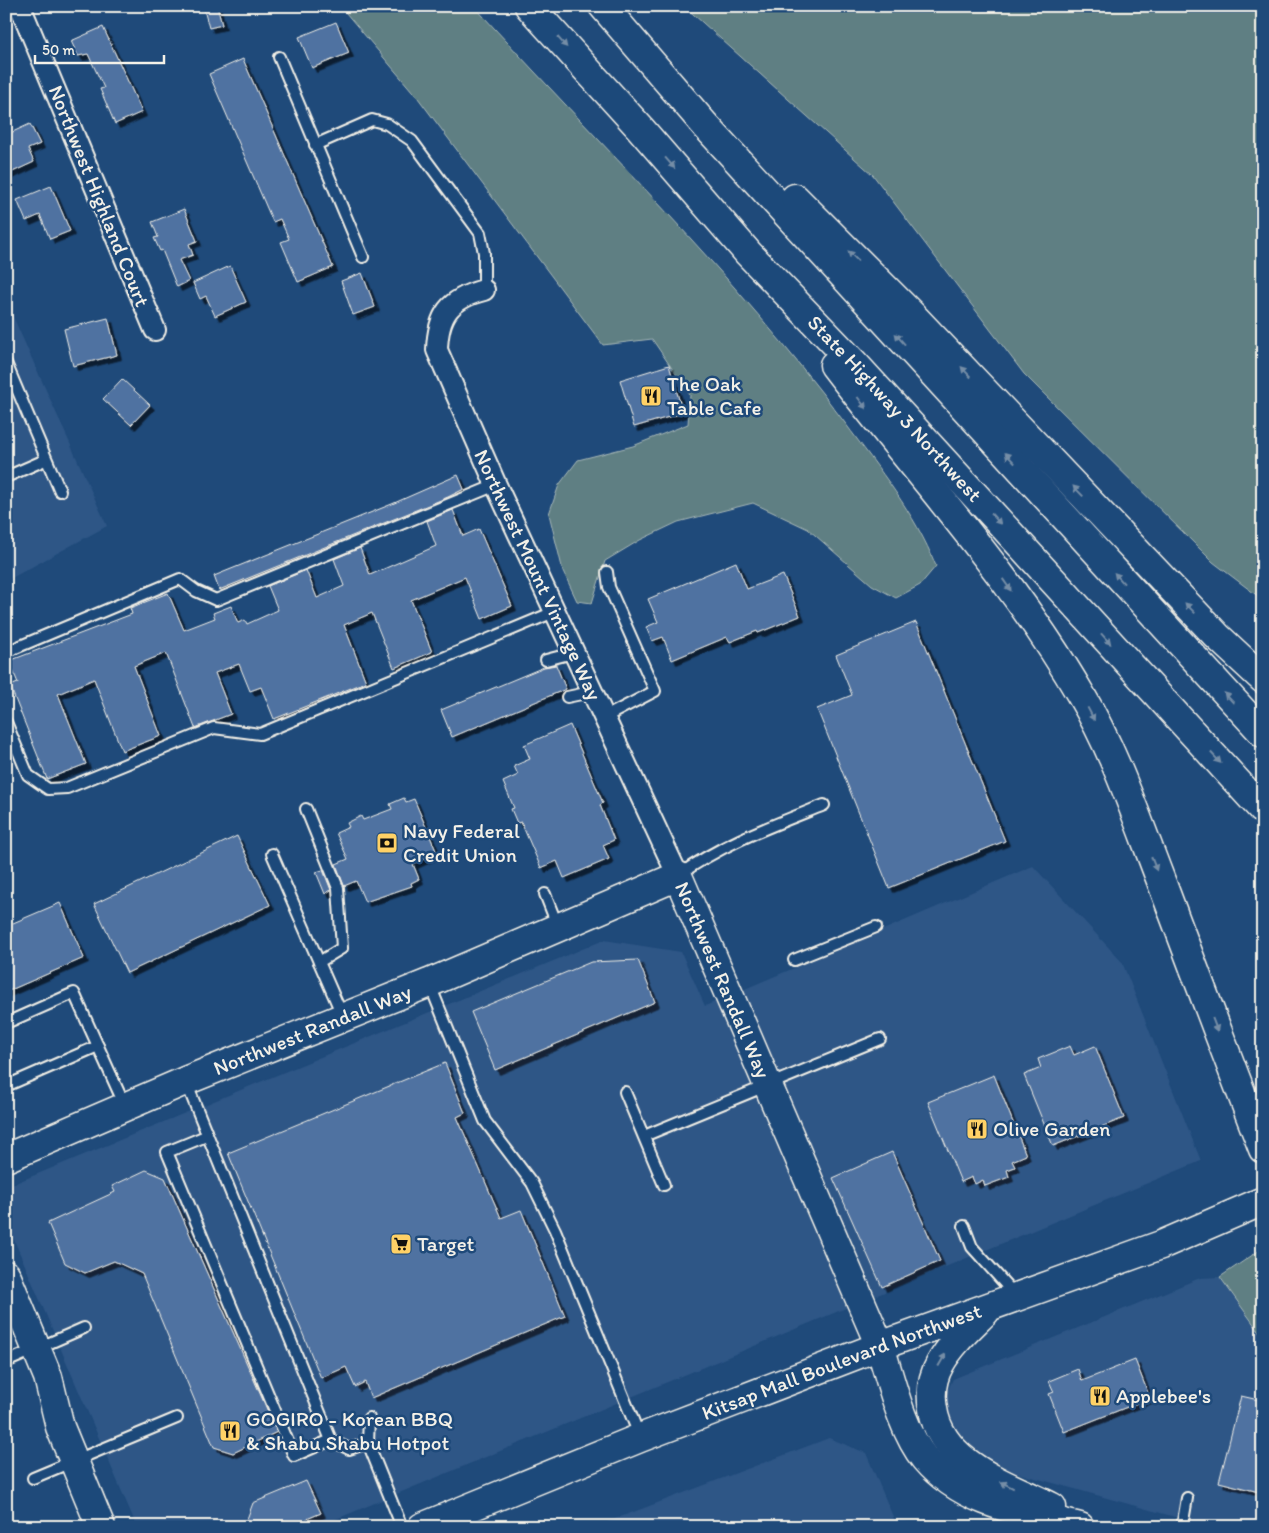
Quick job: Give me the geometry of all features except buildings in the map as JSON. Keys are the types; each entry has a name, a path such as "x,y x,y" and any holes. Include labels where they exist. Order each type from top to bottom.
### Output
{"main road":[{"name":"State Highway 3 Northwest","path":"529,6 640,128 748,253 859,369 1263,810"},
{"path":"603,6 911,314 1217,636 1263,690"},
{"path":"603,6 705,125 1263,733"},
{"path":"748,253 868,410 993,566 1053,650 1081,694 1104,739 1139,824 1263,1149"},
{"path":"1217,636 1263,679"},
{"name":"Northwest Randall Way","path":"6,1158 185,1081 429,983 678,876 880,1346 912,1437 925,1458 940,1473 966,1491 1001,1506 1080,1527"},
{"name":"Kitsap Mall Boulevard Northwest","path":"422,1527 640,1438 880,1346 1018,1298 1161,1244 1263,1201"},
{"path":"6,1275 48,1377 60,1427 101,1527"},
{"path":"989,1308 949,1349 939,1365 932,1382 931,1400 934,1419 957,1454 973,1466 1052,1506 1080,1527"}],"street":[{"name":"Northwest Highland Court","path":"20,6 155,330"},
{"name":"Northwest Mount Vintage Way","path":"484,290 471,293 448,308 437,328 437,350 554,612 678,876"}],"lane":[{"path":"279,57 363,257"},
{"path":"315,145 372,120 387,124 412,141 480,233 484,253 484,290"},
{"path":"6,364 33,425 45,460 60,491"},
{"path":"6,477 45,460"},
{"path":"6,652 180,579 196,591 216,600 496,485"},
{"path":"603,718 655,691 609,586 607,572"},
{"path":"6,722 28,775 48,789 67,788 214,728 260,734 554,612"},
{"path":"546,660 573,653"},
{"path":"567,697 591,692"},
{"path":"678,876 706,856 824,805"},
{"path":"306,809 338,888 342,948 319,962"},
{"path":"272,854 343,1018"},
{"path":"545,894 559,928"},
{"path":"794,960 876,927"},
{"path":"429,983 485,1121 532,1183 555,1230 640,1438"},
{"path":"6,1023 74,993 125,1107"},
{"path":"644,1136 880,1039"},
{"path":"6,1086 98,1046"},
{"path":"185,1081 331,1440 349,1449 368,1442"},
{"path":"625,1092 664,1185"},
{"path":"206,1136 168,1152 171,1161 294,1456 331,1440"},
{"path":"964,1226 972,1247 1018,1298"},
{"path":"6,1362 84,1328"},
{"path":"33,1478 177,1418"},
{"path":"369,1418 368,1442 402,1527"},
{"path":"1182,1527 1187,1498"}],"shaded area":[{"path":"6,301 107,526 6,581"},
{"path":"1033,866 1122,962 1201,1161 317,1527 137,1527 6,1221 6,1187 604,940 681,952 705,1006"},
{"path":"1220,1277 1263,1337 1263,1527 1185,1527 1186,1520 992,1466 960,1438 946,1411 946,1394 953,1379 1200,1278"},
{"path":"829,1438 866,1453 894,1519 935,1527 594,1527"}],"green space":[{"path":"340,6 474,6 712,262 758,314 845,423 907,510 936,566 920,585 896,598 872,585 808,529 753,503 678,522 640,540 605,561 592,603 577,601 563,571 549,514 559,485 578,460 633,446 688,424 690,395 652,339 603,345 418,98"},
{"path":"684,6 1263,6 1263,600 1213,562 1024,374 873,175"},
{"path":"1263,1248 1263,1337 1220,1277"}],"place":[{"name":"The Oak Table Cafe","path":"651,396"},
{"name":"Navy Federal Credit Union","path":"387,843"},
{"name":"Olive Garden","path":"977,1129"},
{"name":"Target","path":"401,1244"},
{"name":"Applebee's","path":"1100,1396"},
{"name":"GOGIRO - Korean BBQ & Shabu Shabu Hotpot","path":"230,1431"}]}
